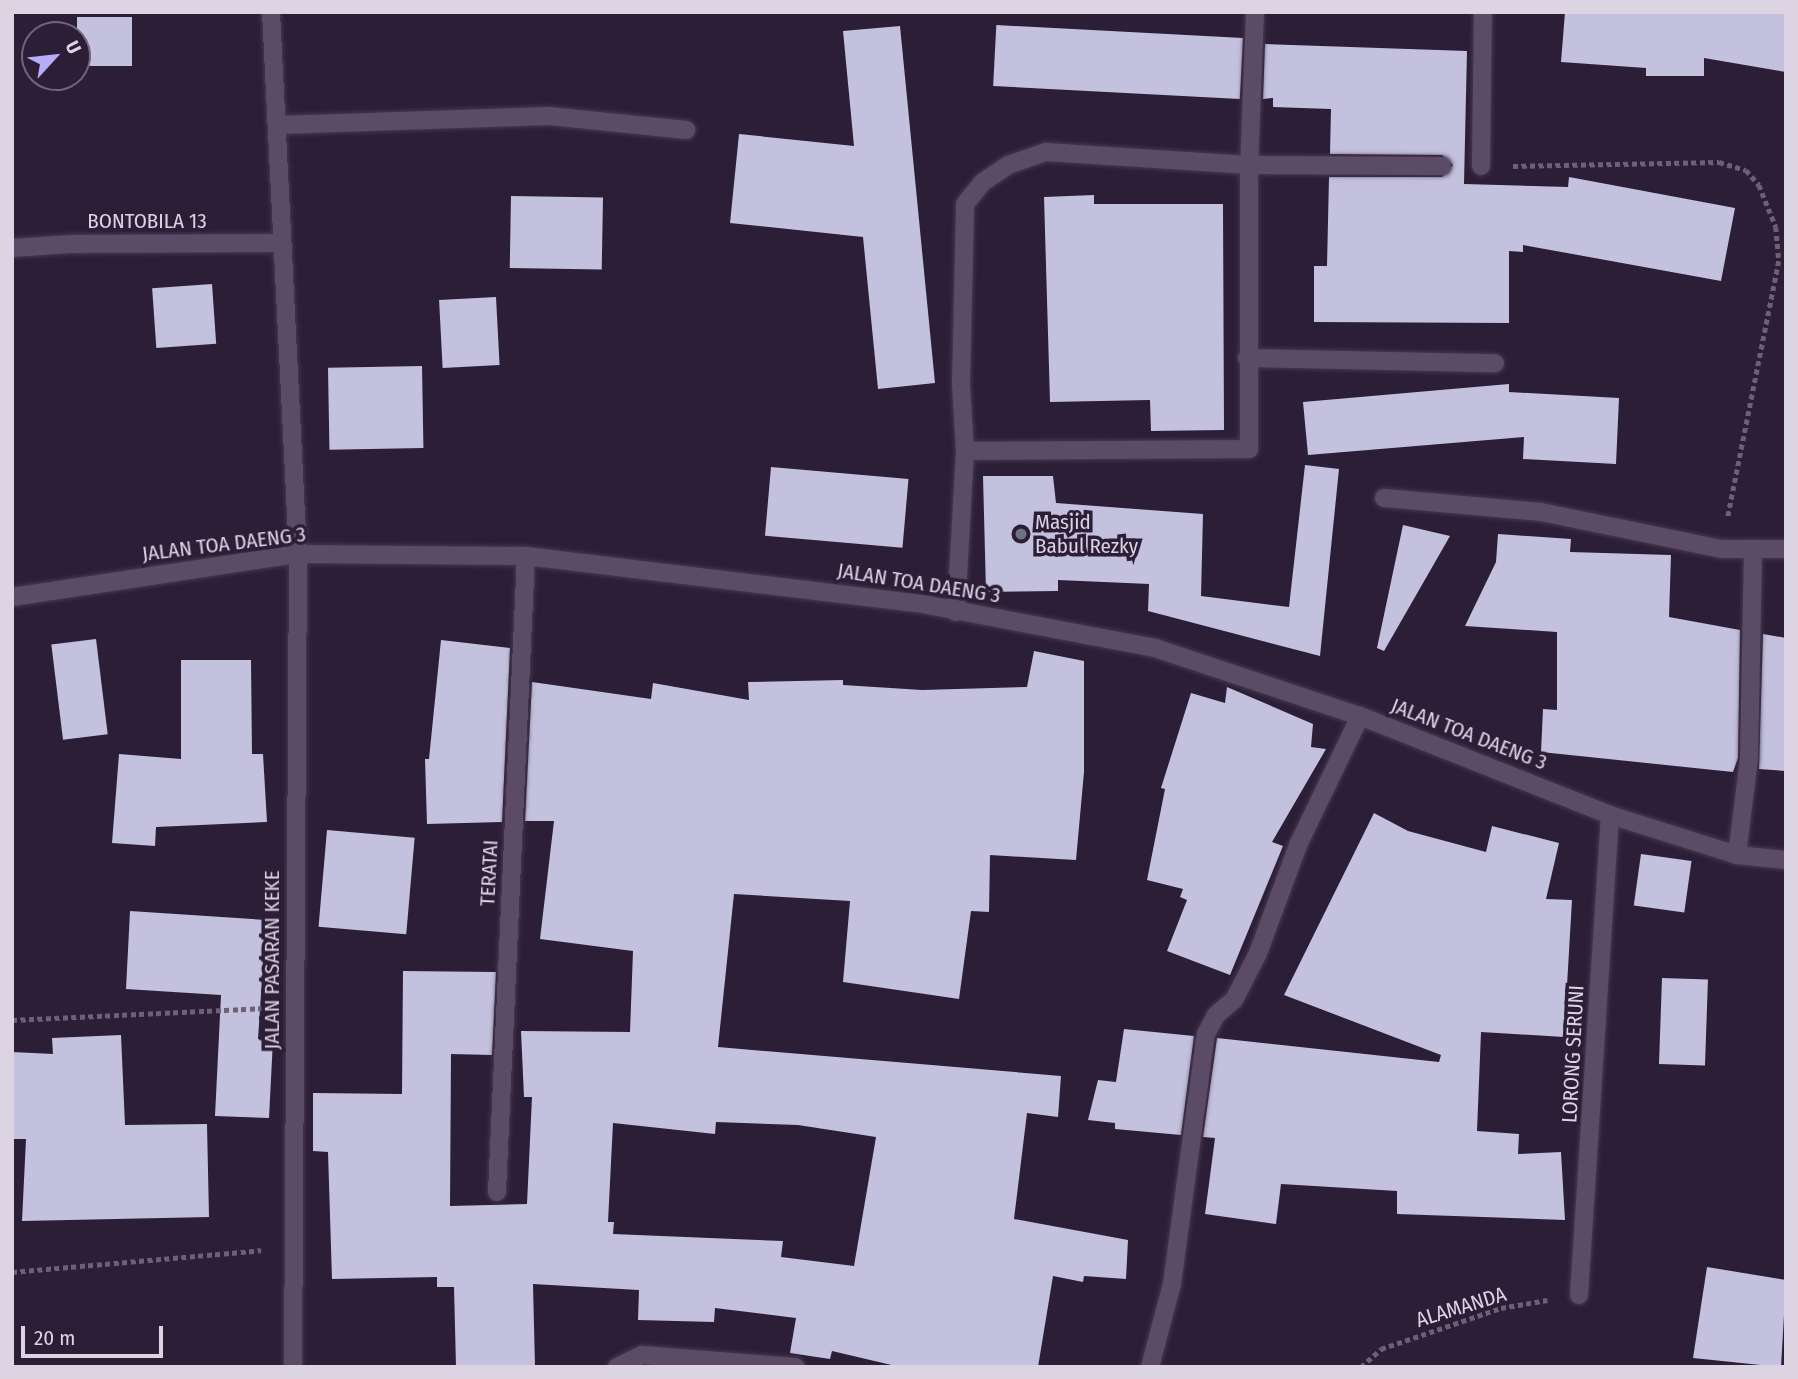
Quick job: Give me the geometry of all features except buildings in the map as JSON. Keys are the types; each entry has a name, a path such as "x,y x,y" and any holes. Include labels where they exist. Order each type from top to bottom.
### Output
{"street":[{"name":"JALAN PASARAN KEKE","path":"271,12 279,125 282,243 298,554 293,1367"},
{"path":"965,451 1250,449 1247,358 1249,165 1255,12"},
{"path":"1481,166 1483,12"},
{"path":"279,125 549,116 686,130"},
{"path":"956,612 965,451 961,384 965,204 982,182 1008,165 1046,152 1249,165 1442,166"},
{"name":"BONTOBILA 13","path":"12,248 71,244 282,243"},
{"path":"1247,358 1495,363"},
{"path":"1384,498 1541,512 1721,549 1786,549"},
{"path":"1737,855 1749,759 1753,549"},
{"name":"JALAN TOA DAENG 3","path":"12,597 298,554 526,556 699,574 956,612 1154,648 1360,716 1610,815 1737,855 1786,860"},
{"name":"TERATAI","path":"497,1192 526,556"},
{"path":"1150,1367 1172,1284 1206,1034 1216,1016 1234,1000 1258,953 1299,843 1360,716"},
{"name":"LORONG SERUNI","path":"1579,1295 1610,815"},
{"path":"617,1367 642,1355 796,1367"}],"path":[{"path":"1481,166 1719,162 1746,170 1759,186 1776,227 1779,261 1721,549"},
{"path":"12,1020 294,1006"},
{"path":"12,1272 294,1248"},
{"name":"ALAMANDA","path":"1361,1367 1381,1349 1501,1308 1579,1295"}],"place":[{"name":"Masjid Babul Rezky","path":"1021,534"}]}
